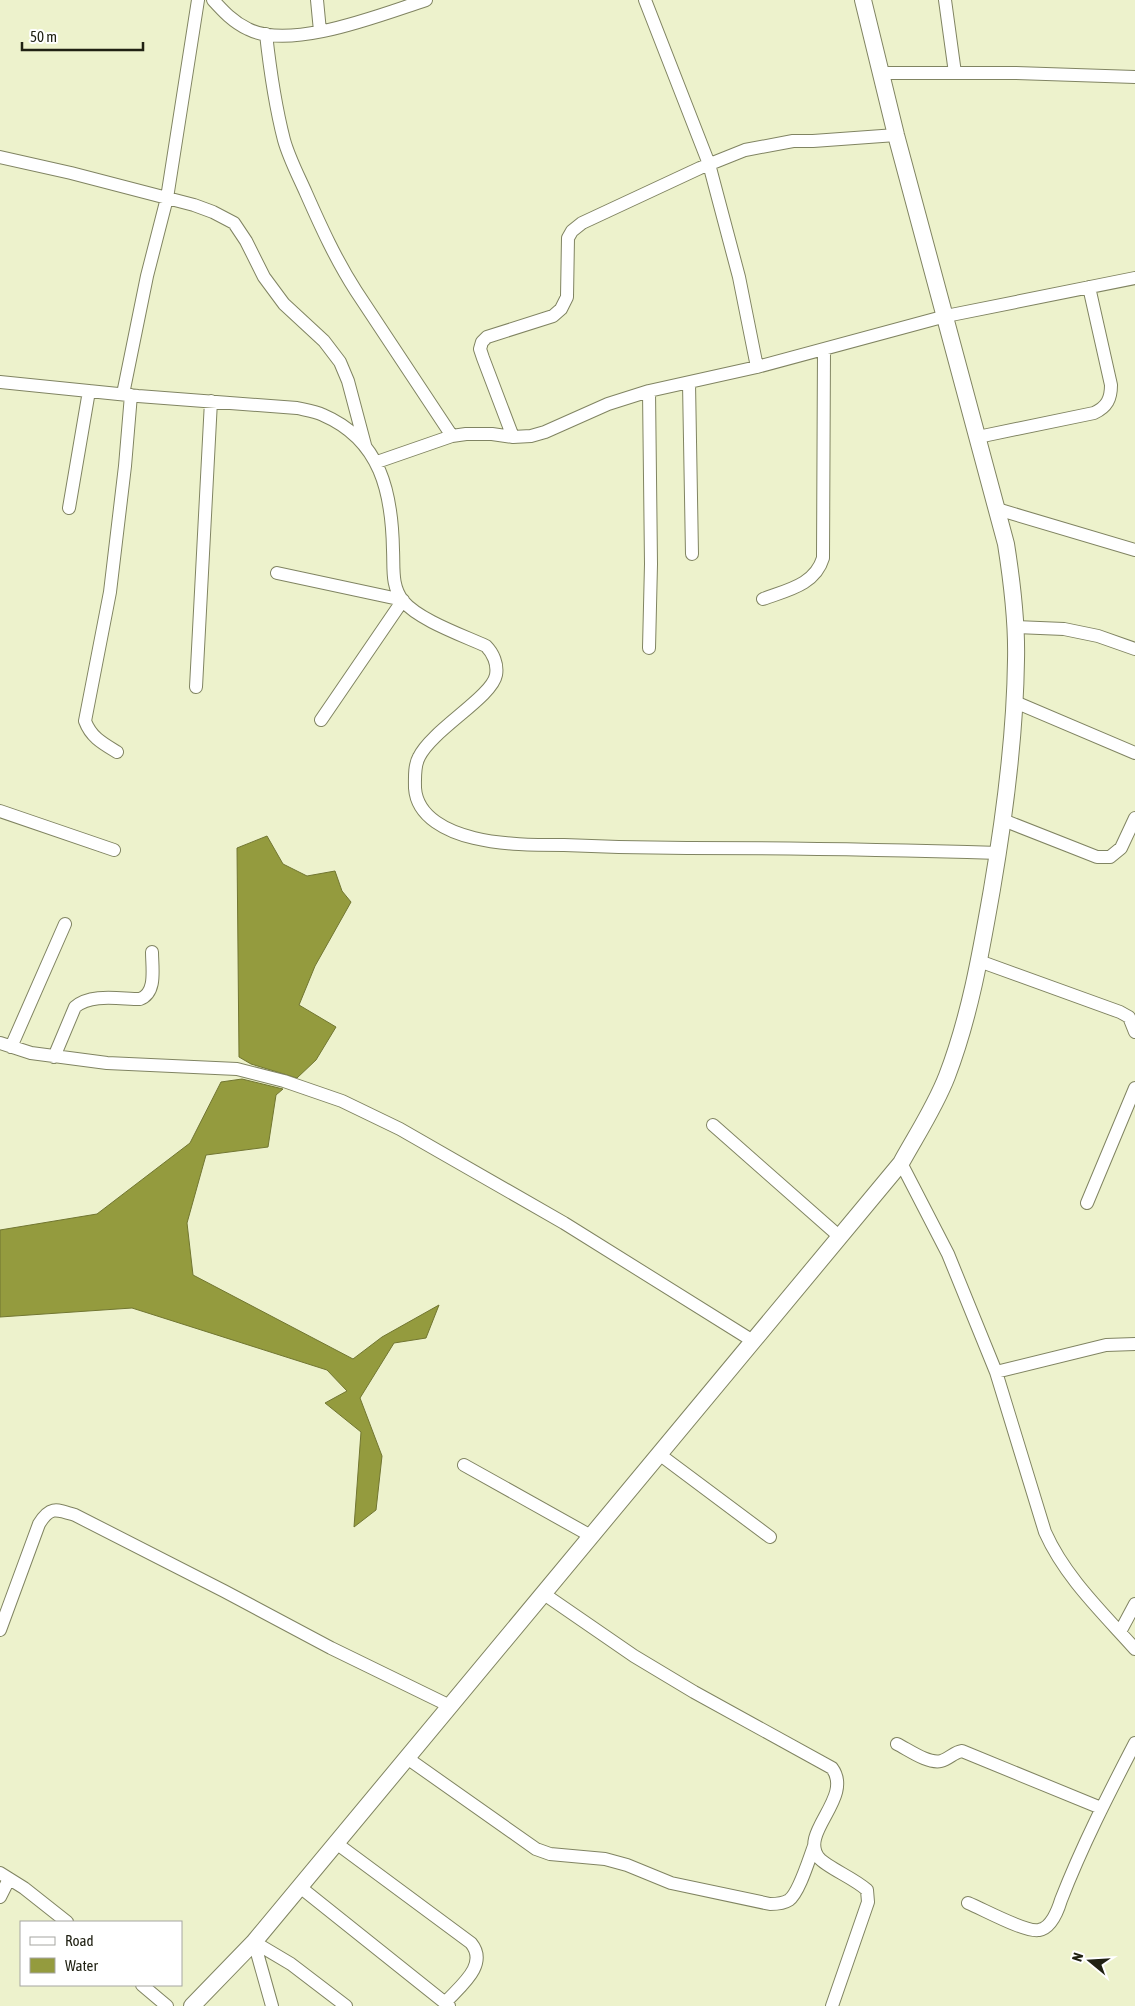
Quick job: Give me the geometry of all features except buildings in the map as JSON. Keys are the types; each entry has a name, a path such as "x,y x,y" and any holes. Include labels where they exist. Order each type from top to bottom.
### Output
{"street":[{"path":"117,752 96,740 89,731 85,721 110,592 125,466 127,395 146,276 167,198 198,0"},
{"path":"213,0 231,19 249,30 266,34 293,36 357,22 426,0"},
{"path":"317,0 320,31"},
{"path":"645,0 709,164 739,277 757,367"},
{"path":"192,2006 254,1942 901,1163 931,1111 946,1077 963,1024 979,961 999,853 1009,777 1015,702 1016,658 1014,627 1006,544 896,135 882,73 862,0"},
{"path":"945,0 955,73"},
{"path":"266,34 271,76 284,141 325,236 351,284 452,436"},
{"path":"882,73 1135,77"},
{"path":"513,438 480,349 482,342 488,337 553,316 561,309 567,297 568,238 572,231 582,223 709,164 745,150 781,142 896,135"},
{"path":"0,158 71,172 167,198 213,212 234,223 246,241 264,277 284,304 324,341 340,362 348,381 365,446"},
{"path":"377,462 452,436 479,433 513,438 545,432 608,404 649,391 757,367 946,316 1135,278"},
{"path":"978,437 1094,413 1103,409 1111,394 1111,385 1089,287"},
{"path":"763,600 809,580 820,569 823,558 824,349"},
{"path":"0,382 127,395 297,408 322,414 339,424 365,446 377,462 391,513 394,585 403,600 417,613 486,646 492,652 495,660 496,675 489,688 429,741 418,758 415,770 415,791 421,807 434,822 474,838 531,844 651,848 824,848 999,853"},
{"path":"689,383 692,554"},
{"path":"69,508 89,391"},
{"path":"649,391 651,564 649,648"},
{"path":"196,686 211,401"},
{"path":"997,509 1135,550"},
{"path":"278,573 403,600"},
{"path":"321,720 403,600"},
{"path":"1014,627 1064,629 1098,636 1135,649"},
{"path":"1015,702 1135,753"},
{"path":"0,811 114,850"},
{"path":"1003,820 1097,857 1110,857 1121,848 1135,818"},
{"path":"65,924 6,1045 54,1057 107,1063 237,1069 284,1081 342,1101 400,1129 564,1223 753,1341"},
{"path":"54,1057 75,1007 82,1001 92,999 140,999 146,997 152,984 152,952"},
{"path":"979,961 1120,1012 1129,1017 1135,1032"},
{"path":"1088,1203 1135,1088"},
{"path":"713,1125 840,1237"},
{"path":"901,1163 948,1254 996,1372 1045,1532 1052,1548 1071,1577 1135,1649"},
{"path":"996,1372 1106,1345 1135,1344"},
{"path":"659,1454 770,1537"},
{"path":"464,1465 591,1536"},
{"path":"0,1630 39,1524 46,1513 52,1510 63,1511 75,1515 331,1648 450,1706"},
{"path":"407,1758 536,1849 550,1854 573,1858 595,1857 626,1865 671,1883 770,1904 780,1904 790,1899 796,1891 822,1823 836,1796 838,1782 836,1773 832,1768 694,1692 634,1656 544,1594"},
{"path":"1120,1632 1135,1604"},
{"path":"897,1744 934,1761 941,1761 962,1751 1101,1808"},
{"path":"968,1903 1029,1930 1040,1930 1048,1925 1057,1911 1101,1808 1135,1744"},
{"path":"300,1887 447,2004 476,1967 478,1957 472,1943 336,1843"},
{"path":"814,1846 818,1858 860,1882 867,1890 868,1902 832,2006"},
{"path":"0,1897 5,1876 66,1921"},
{"path":"254,1942 272,2006"},
{"path":"254,1942 291,1964 346,2006"},
{"path":"143,1986 167,2006"}],"water":[{"path":"267,836 283,864 307,876 335,871 342,891 351,902 315,966 299,1005 336,1027 316,1060 297,1078 251,1064 239,1057 237,848"},
{"path":"242,1079 283,1089 276,1095 268,1147 206,1155 187,1223 193,1275 353,1359 382,1337 439,1305 426,1338 394,1343 360,1398 382,1456 376,1510 354,1527 361,1432 325,1403 347,1391 327,1370 132,1308 0,1317 0,1230 97,1214 190,1143 221,1082"}]}
